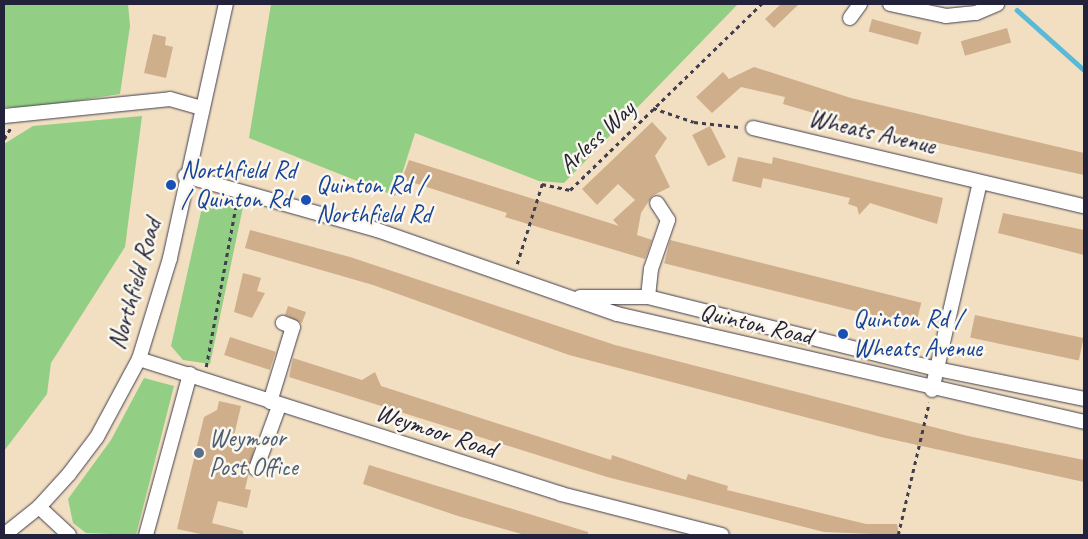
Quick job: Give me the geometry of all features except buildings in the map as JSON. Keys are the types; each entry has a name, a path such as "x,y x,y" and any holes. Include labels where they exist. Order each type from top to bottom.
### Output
{"street":[{"name":"Northfield Road","path":"4,535 39,507 97,437 139,359 170,258 185,176 226,4"},
{"path":"850,18 860,4"},
{"path":"890,4 946,16 976,13 997,4"},
{"path":"4,116 170,100 201,108"},
{"name":"Wheats Avenue","path":"753,128 1084,206"},
{"name":"Quinton Road","path":"185,176 239,189 377,230 617,314 932,390 1084,422"},
{"path":"932,390 980,182"},
{"path":"648,297 651,269 668,220 657,203"},
{"name":"Quinton Road","path":"564,296 648,297 937,369 1084,399"},
{"path":"256,469 293,327 283,323"},
{"name":"Weymoor Road","path":"139,359 196,376 274,404 561,494 722,535"},
{"path":"146,535 196,376"},
{"path":"39,507 69,535"}],"path":[{"path":"753,128 694,122 654,108 761,4"},
{"name":"Arless Way","path":"513,278 542,184 570,190 654,108"},
{"path":"196,376 239,189"},
{"path":"898,535 932,390"}],"green space":[{"path":"4,4 128,4 130,26 120,94 31,108 4,107"},
{"path":"271,4 738,4 564,183 539,181 415,133 395,196 249,138"},
{"path":"142,116 125,247 51,363 47,394 4,451 4,144 33,126"},
{"path":"213,202 243,207 210,364 183,360 171,346 201,212"},
{"path":"144,378 174,386 136,535 86,533 73,523 68,499 111,440"}],"waterway":[{"path":"1017,10 1084,70"}],"place":[{"name":"Northfield Rd / Quinton Rd","path":"171,185"},
{"name":"Quinton Rd / Northfield Rd","path":"306,200"},
{"name":"Quinton Rd / Wheats Avenue","path":"843,334"},
{"name":"Weymoor Post Office","path":"199,453"}]}
